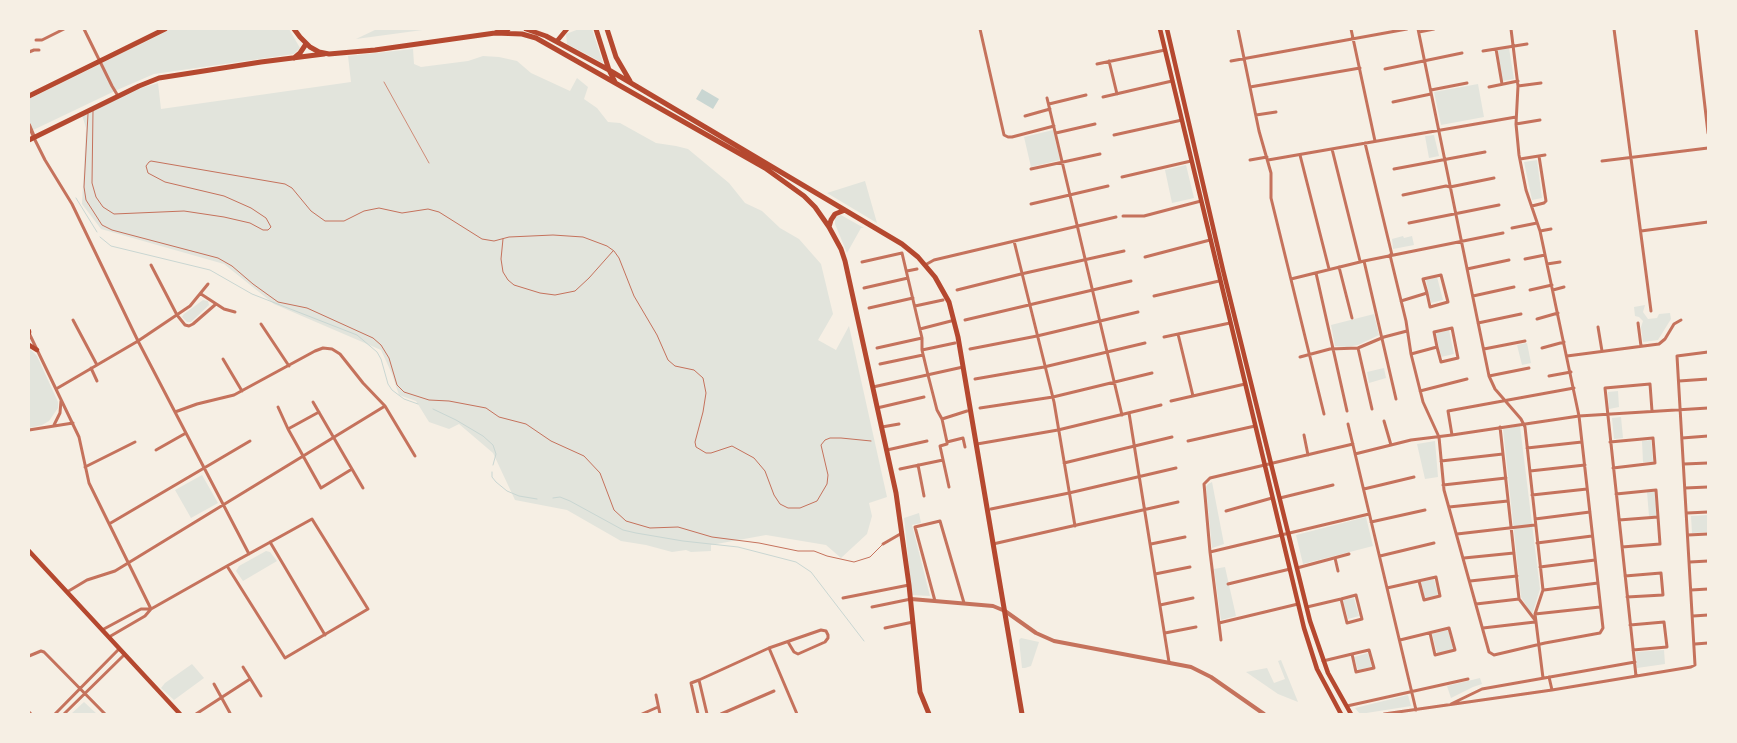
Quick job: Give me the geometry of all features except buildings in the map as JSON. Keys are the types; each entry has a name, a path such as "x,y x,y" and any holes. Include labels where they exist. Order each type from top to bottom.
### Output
{"main road":[{"path":"29,96 165,29"},
{"path":"294,29 306,44 324,54"},
{"path":"31,138 160,78 324,54 375,50 508,29"},
{"path":"529,29 557,41 610,70 686,117 792,177 902,244 925,265 940,286 952,311 964,367 1022,714"},
{"path":"544,43 557,41 567,29"},
{"path":"596,29 616,83"},
{"path":"607,29 616,57 632,83"},
{"path":"1160,29 1298,604 1313,658 1341,714"},
{"path":"1167,29 1225,279 1314,634 1323,661 1351,714"},
{"path":"495,32 522,34 536,38 772,172 810,202 829,227 845,261 882,428 903,533 920,692 929,714"},
{"path":"294,58 306,44"},
{"path":"829,227 835,214 841,210 846,210"},
{"path":"29,345 37,350"},
{"path":"29,551 180,714"}],"street":[{"path":"36,40 42,40 64,29"},
{"path":"84,29 118,96"},
{"path":"980,29 1004,134 1008,138 1054,126"},
{"path":"1240,29 1244,59 1256,115 1272,177 1271,198 1324,414"},
{"path":"1351,29 1375,141"},
{"path":"1231,61 1407,29"},
{"path":"1434,29 1418,30 1489,376 1495,388 1524,424 1543,590 1535,614 1543,678"},
{"path":"1364,143 1391,255 1420,391 1425,409 1439,437 1443,485 1491,654 1494,655 1602,632 1580,416 1546,256 1520,159 1516,124 1518,84 1511,29"},
{"path":"1614,29 1651,311"},
{"path":"1696,29 1708,133"},
{"path":"1483,51 1527,44"},
{"path":"1496,49 1502,84"},
{"path":"29,52 38,50"},
{"path":"1097,64 1165,50"},
{"path":"1384,69 1462,53"},
{"path":"1109,61 1117,94"},
{"path":"1250,87 1360,68"},
{"path":"1103,97 1172,81"},
{"path":"1393,102 1468,83"},
{"path":"1489,87 1502,84 1541,83"},
{"path":"1049,104 1086,95"},
{"path":"1047,98 1099,321 1109,352 1122,415"},
{"path":"1025,116 1050,109"},
{"path":"1256,115 1276,112"},
{"path":"1250,160 1332,149 1516,117"},
{"path":"1114,135 1182,120"},
{"path":"1516,124 1540,120"},
{"path":"1056,134 1095,124"},
{"path":"29,125 31,138 72,204 138,340 249,554"},
{"path":"1602,161 1708,148"},
{"path":"1332,149 1382,338 1396,399"},
{"path":"1394,169 1485,152"},
{"path":"1031,170 1100,154"},
{"path":"1300,154 1329,269"},
{"path":"1520,159 1545,155"},
{"path":"1532,206 1544,203 1546,199 1539,156"},
{"path":"1122,176 1191,161"},
{"path":"1403,195 1494,178"},
{"path":"1031,204 1108,186"},
{"path":"1123,216 1144,216 1201,201"},
{"path":"1408,223 1499,205"},
{"path":"925,265 934,260 1116,217"},
{"path":"1641,231 1708,222"},
{"path":"1512,228 1538,223"},
{"path":"1540,231 1551,229"},
{"path":"1292,279 1362,261 1503,233"},
{"path":"1145,257 1210,240"},
{"path":"1014,241 1053,397 1075,526"},
{"path":"956,290 1124,251"},
{"path":"862,262 902,253 922,338 923,355 947,442"},
{"path":"1525,259 1546,256"},
{"path":"1467,269 1509,260"},
{"path":"1547,264 1560,262"},
{"path":"151,265 177,315 185,325 190,326 216,304"},
{"path":"1339,267 1352,318"},
{"path":"907,271 917,269"},
{"path":"1316,273 1348,411"},
{"path":"1441,274 1448,302 1430,307 1426,293 1423,279 1441,274"},
{"path":"864,288 908,278"},
{"path":"965,320 1131,281"},
{"path":"1154,296 1219,281"},
{"path":"56,389 177,315 190,306 208,284"},
{"path":"1530,290 1552,284"},
{"path":"1473,296 1514,287"},
{"path":"1553,290 1564,287"},
{"path":"1401,301 1426,293"},
{"path":"201,294 224,310 235,312"},
{"path":"869,308 913,298"},
{"path":"915,306 943,300"},
{"path":"970,349 1037,336 1138,312"},
{"path":"1537,319 1558,313"},
{"path":"1478,323 1522,314"},
{"path":"73,320 96,365"},
{"path":"1567,356 1661,342 1674,324 1681,320"},
{"path":"920,329 951,321"},
{"path":"1164,337 1230,323"},
{"path":"1638,323 1641,346"},
{"path":"262,324 289,366"},
{"path":"1598,327 1602,351"},
{"path":"1452,328 1458,358 1441,362 1437,347 1434,332 1452,328"},
{"path":"1300,357 1334,348 1358,348 1382,338 1407,331"},
{"path":"29,332 81,443 90,486 150,609"},
{"path":"1178,334 1193,396"},
{"path":"877,348 922,338"},
{"path":"1484,349 1526,341"},
{"path":"1542,348 1564,342"},
{"path":"922,350 955,343"},
{"path":"975,378 1044,367 1145,343"},
{"path":"1411,354 1437,347"},
{"path":"175,412 197,404 226,398 319,349 326,348 340,354 363,383 385,406 415,456"},
{"path":"1358,348 1372,409"},
{"path":"1384,714 1552,690 1695,665 1677,356 1708,352"},
{"path":"880,364 923,355"},
{"path":"223,360 242,391"},
{"path":"873,388 964,367"},
{"path":"91,368 98,380"},
{"path":"1489,376 1530,368"},
{"path":"980,408 1053,397 1152,372"},
{"path":"1550,376 1571,372"},
{"path":"1420,391 1466,379"},
{"path":"1679,381 1708,379"},
{"path":"1171,400 1245,384"},
{"path":"1636,676 1605,388 1650,384 1652,411"},
{"path":"1452,435 1448,411 1574,388"},
{"path":"877,408 924,397"},
{"path":"54,426 60,413 61,400"},
{"path":"313,402 363,488"},
{"path":"977,444 1058,430 1160,405"},
{"path":"66,592 87,580 108,575 385,406"},
{"path":"278,407 321,488 352,469"},
{"path":"1355,454 1411,440 1580,416 1708,408"},
{"path":"942,419 967,411"},
{"path":"288,429 319,412"},
{"path":"1129,413 1170,662"},
{"path":"1384,422 1391,445"},
{"path":"29,430 73,423"},
{"path":"882,428 899,424"},
{"path":"1348,424 1416,710"},
{"path":"1188,441 1255,426"},
{"path":"1500,427 1519,599 1536,622"},
{"path":"156,450 186,433"},
{"path":"1304,435 1308,455"},
{"path":"1682,438 1708,436"},
{"path":"1064,463 1172,437"},
{"path":"949,487 940,446 963,438 965,447"},
{"path":"1610,442 1653,438 1655,464 1613,468"},
{"path":"109,524 250,441"},
{"path":"886,450 927,441"},
{"path":"85,467 135,442"},
{"path":"1527,448 1582,442"},
{"path":"1221,640 1204,484 1210,478 1353,444"},
{"path":"1441,461 1503,454"},
{"path":"900,469 943,460"},
{"path":"1684,464 1708,463"},
{"path":"918,465 924,496"},
{"path":"1530,471 1585,465"},
{"path":"991,509 1176,468"},
{"path":"1364,489 1414,477"},
{"path":"1443,485 1506,478"},
{"path":"1280,498 1333,485"},
{"path":"1685,488 1708,487"},
{"path":"1532,495 1587,489"},
{"path":"1616,494 1656,490 1660,544 1622,547"},
{"path":"1226,511 1272,498"},
{"path":"1449,507 1508,501"},
{"path":"994,544 1178,502"},
{"path":"1371,522 1425,510"},
{"path":"1535,519 1590,512"},
{"path":"1687,513 1708,512"},
{"path":"1210,552 1369,514"},
{"path":"1619,520 1658,517"},
{"path":"108,637 144,616 150,609 227,566 249,554 270,542 312,519 368,609 286,658 227,566"},
{"path":"935,601 915,527 940,521 964,603"},
{"path":"1457,534 1535,525"},
{"path":"883,544 903,533"},
{"path":"1688,536 1708,534"},
{"path":"1537,543 1592,536"},
{"path":"1150,544 1185,537"},
{"path":"270,542 326,635"},
{"path":"1380,556 1434,543"},
{"path":"1464,558 1514,553"},
{"path":"1297,568 1350,554"},
{"path":"1335,558 1338,572"},
{"path":"1540,567 1595,560"},
{"path":"1690,562 1708,561"},
{"path":"1155,574 1190,567"},
{"path":"1228,584 1290,570"},
{"path":"1625,576 1661,573 1663,595 1627,597"},
{"path":"1470,581 1517,576"},
{"path":"1387,588 1436,577 1440,596 1424,600 1419,581"},
{"path":"1543,590 1598,583"},
{"path":"843,598 909,585"},
{"path":"1691,590 1708,589"},
{"path":"1307,607 1356,595 1362,619 1347,623 1341,599"},
{"path":"1160,604 1193,598"},
{"path":"872,607 911,599 989,606 1005,611 1036,634 1054,641 1191,667 1206,674 1264,714"},
{"path":"1476,604 1519,599"},
{"path":"1219,623 1298,604"},
{"path":"1535,614 1600,607"},
{"path":"102,630 141,609 150,609"},
{"path":"1693,616 1708,615"},
{"path":"885,628 913,622"},
{"path":"1483,628 1536,622"},
{"path":"1630,625 1664,622 1667,646 1633,650"},
{"path":"1165,633 1196,627"},
{"path":"1400,640 1449,628 1455,650 1435,655 1430,633"},
{"path":"698,714 691,684 769,648 821,630 826,631 828,634 825,642 798,654 794,652 788,642"},
{"path":"1695,644 1708,643"},
{"path":"769,648 797,714"},
{"path":"55,714 119,649"},
{"path":"1323,661 1352,654 1369,650 1374,668 1356,672 1352,654"},
{"path":"29,656 43,651 105,714"},
{"path":"64,714 124,655"},
{"path":"1448,706 1482,690 1634,662"},
{"path":"243,667 261,696"},
{"path":"1550,677 1552,690"},
{"path":"196,714 221,696 250,679"},
{"path":"1346,707 1468,679"},
{"path":"699,680 707,714"},
{"path":"214,684 230,712"},
{"path":"721,714 774,691"},
{"path":"656,695 660,714"},
{"path":"642,714 658,706"}],"lane":[{"path":"91,109 92,183 96,196 103,207 114,214 184,211 250,223 263,230 268,230 271,227 266,218 224,196 165,182 148,173 146,166 151,161 285,184 292,188 311,211 326,220 344,221 379,208 402,213 428,210 439,212 482,239 494,241 503,238 553,235 572,236 583,237 614,251 619,258 634,296 657,335 668,360 675,366 694,370 703,378 706,394 704,412 694,442 699,450 711,453 732,446 739,449 760,464 774,495 780,504 788,508 800,508 817,501 827,484 828,475 822,445 825,440 841,438 871,441"},
{"path":"91,109 84,187 86,200 102,225 112,230 218,258 232,266 252,284 278,302 307,308 373,338 381,345 388,358 397,385 404,392 429,400 482,407 499,417 526,424 551,441 584,456 600,473 614,510 626,521 650,528 678,528 712,537 759,543 798,551 814,550 827,556 854,562 870,557 883,544"},
{"path":"503,238 501,259 503,272 508,280 514,285 540,293 555,294 576,291 614,251"}],"shaded area":[{"path":"171,29 289,29 300,48 294,54 154,74 29,132 29,99"},
{"path":"377,29 430,29 356,39"},
{"path":"579,29 592,29 603,63 567,44 566,34"},
{"path":"1509,48 1514,79 1502,81 1498,50"},
{"path":"413,49 414,64 421,67 468,61 483,56 499,57 517,61 531,73 570,91 577,78 588,87 584,99 597,108 608,122 620,123 656,143 688,149 729,183 745,203 762,211 780,228 799,239 821,264 833,314 818,340 836,350 849,326 887,497 869,503 872,516 867,534 841,558 826,545 766,535 711,545 711,551 691,552 686,550 672,552 621,541 567,510 515,500 493,453 459,424 449,429 429,422 416,401 399,395 381,350 274,304 224,264 101,229 82,204 86,128 82,115 134,90 158,83 161,109 351,82 348,56"},
{"path":"1478,84 1484,117 1441,125 1434,92"},
{"path":"702,89 719,99 713,109 696,99"},
{"path":"1053,130 1060,160 1031,167 1024,137"},
{"path":"1434,135 1439,156 1429,158 1425,136"},
{"path":"1537,160 1542,198 1532,200 1524,162"},
{"path":"1186,165 1194,198 1172,203 1165,170"},
{"path":"865,181 877,223 827,193"},
{"path":"841,215 864,228 861,228 847,253 835,224 835,217"},
{"path":"1403,236 1404,238 1412,236 1414,245 1393,249 1392,239"},
{"path":"1437,277 1443,300 1431,303 1426,280"},
{"path":"203,300 208,301 209,305 191,322 187,322 182,317 184,314"},
{"path":"1645,305 1643,312 1648,319 1657,318 1659,314 1670,313 1671,319 1658,340 1643,342 1641,327 1643,321 1635,316 1634,307"},
{"path":"1374,314 1379,335 1358,345 1347,347 1335,346 1331,325"},
{"path":"1449,330 1454,354 1441,357 1436,333"},
{"path":"1527,343 1531,363 1522,365 1517,345"},
{"path":"29,348 37,356 58,402 58,408 49,421 29,428"},
{"path":"1384,368 1386,378 1369,383 1367,372"},
{"path":"1618,391 1619,407 1609,409 1608,392"},
{"path":"1621,417 1623,438 1614,439 1612,418"},
{"path":"1520,426 1540,589 1532,615 1521,597 1503,429"},
{"path":"1651,440 1653,462 1643,462 1642,441"},
{"path":"1435,441 1438,477 1425,479 1417,444"},
{"path":"202,475 218,503 191,518 175,490"},
{"path":"1212,482 1224,544 1212,548 1206,487"},
{"path":"1655,491 1657,516 1649,516 1647,492"},
{"path":"919,513 921,523 912,525 930,596 912,595 904,518"},
{"path":"1708,515 1708,532 1692,533 1691,516"},
{"path":"1366,517 1373,546 1303,564 1296,535"},
{"path":"266,551 270,552 277,561 243,581 236,571 239,566"},
{"path":"1225,567 1236,616 1221,620 1214,569"},
{"path":"1434,579 1438,595 1425,598 1421,582"},
{"path":"1354,598 1359,616 1348,619 1343,600"},
{"path":"1448,630 1453,649 1437,653 1432,634"},
{"path":"1021,638 1039,642 1031,666 1025,668 1022,668 1019,640"},
{"path":"1664,650 1665,664 1637,668 1636,652"},
{"path":"1368,653 1372,667 1358,670 1354,657"},
{"path":"1281,660 1298,702 1278,694 1246,672 1267,668 1274,683 1285,679 1278,661"},
{"path":"192,664 204,678 174,700 161,688 165,683"},
{"path":"1480,678 1482,684 1451,698 1447,686"},
{"path":"1408,695 1411,706 1360,714 1355,708"},
{"path":"84,702 97,714 71,714"}],"waterway":[{"path":"76,198 97,232"},
{"path":"100,237 111,246 210,270 252,294 357,335 377,352 381,359 388,384 392,390 404,399 418,404"},
{"path":"433,409 483,436 493,445 496,454 493,465"},
{"path":"492,472 492,477 507,491 519,496 537,499"},
{"path":"553,498 560,497 570,501 623,530 683,541 738,547 796,562 811,572 864,641"}],"railway":[{"path":"384,82 429,163"}]}
